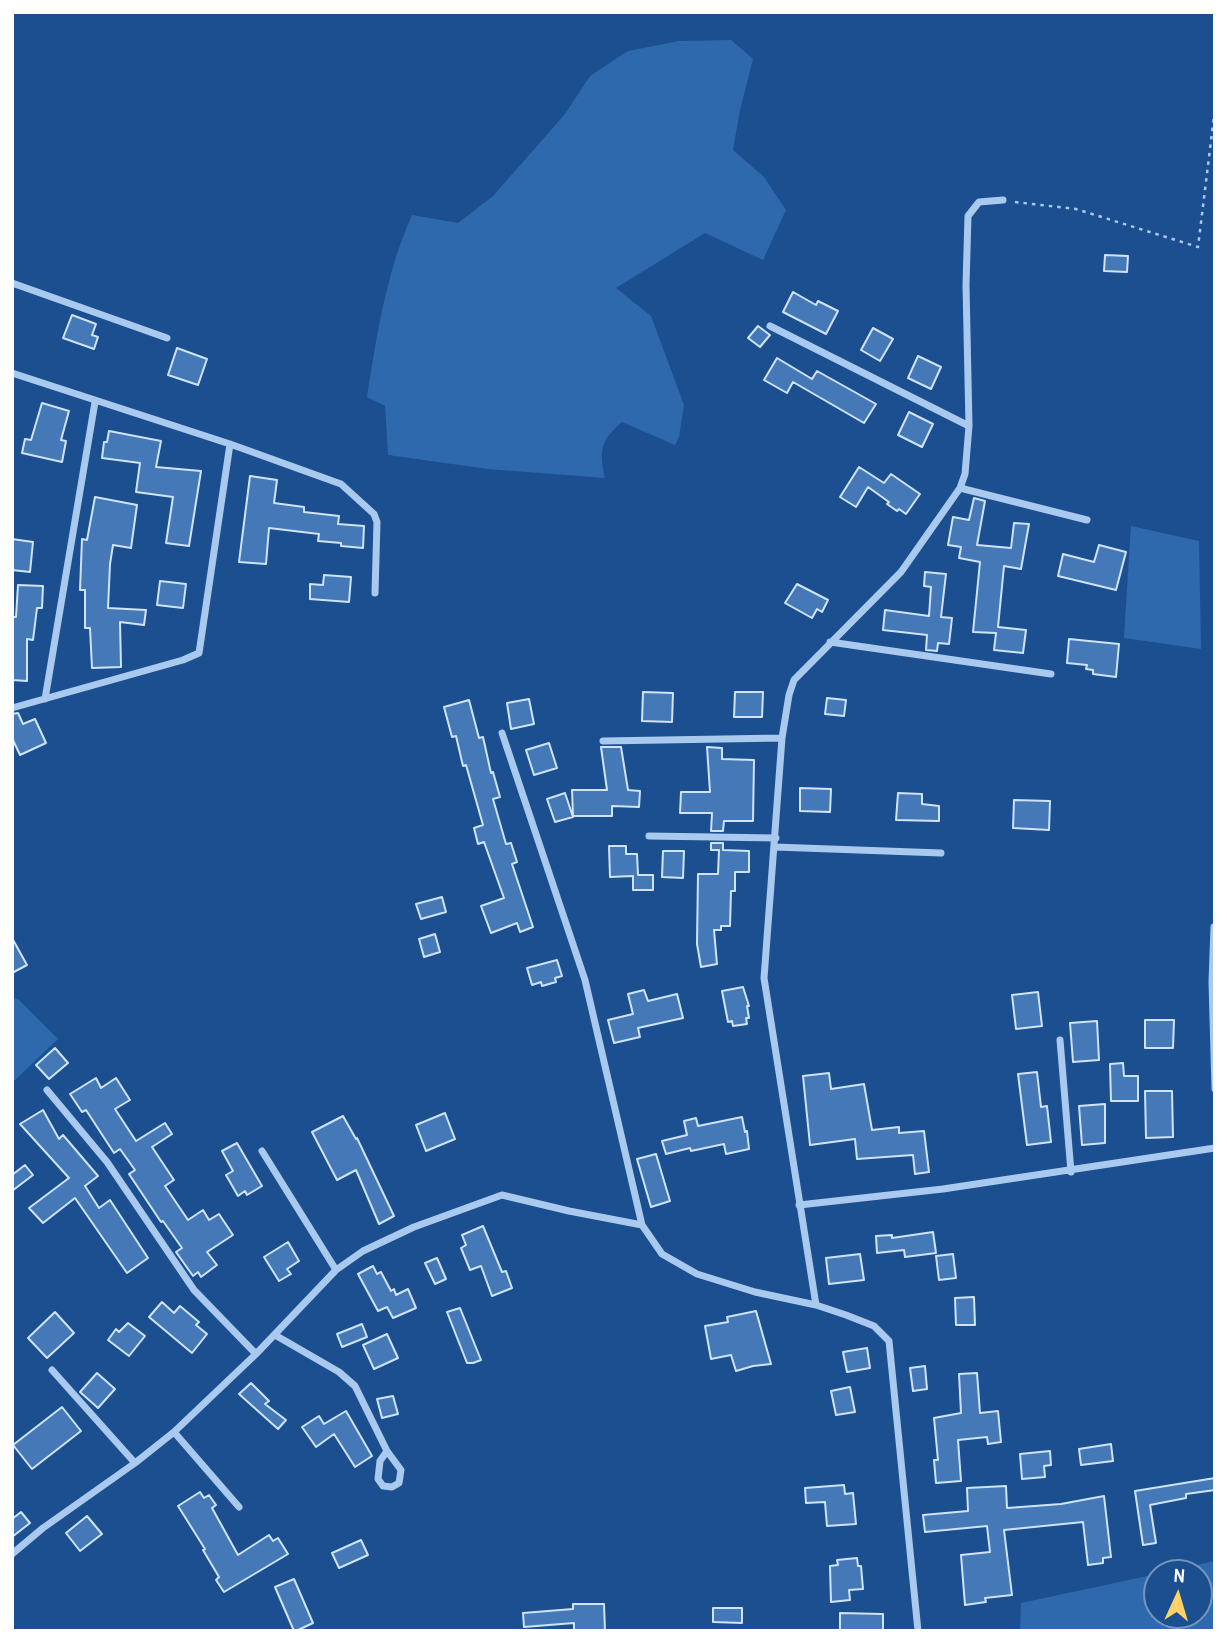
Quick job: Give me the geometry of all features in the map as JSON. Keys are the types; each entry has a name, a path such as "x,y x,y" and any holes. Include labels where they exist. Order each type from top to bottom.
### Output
{"street":[{"path":"816,1305 764,978 782,738 789,695 794,680 901,572 960,488 965,474 970,426 966,285 968,216 979,202 1003,200"},
{"path":"12,283 167,338"},
{"path":"770,326 970,426"},
{"path":"12,373 94,402 230,444 341,484 374,514 377,522 375,593"},
{"path":"45,699 94,402"},
{"path":"12,708 183,660 199,653 230,444"},
{"path":"960,488 1087,520"},
{"path":"830,642 1051,674"},
{"path":"502,733 585,980 642,1225 662,1254 697,1274 755,1292 816,1305 874,1326 889,1341 918,1631"},
{"path":"603,741 782,738"},
{"path":"649,836 941,853"},
{"path":"1214,927 1212,982 1215,1090"},
{"path":"1060,1040 1071,1172"},
{"path":"47,1090 107,1162 194,1290 256,1354"},
{"path":"799,1205 1071,1172 1215,1148"},
{"path":"262,1151 336,1270"},
{"path":"12,1554 174,1432 275,1335 336,1270 363,1251 414,1227 502,1195 642,1225"},
{"path":"275,1335 339,1372 355,1386 387,1451 401,1470 399,1483 392,1487 383,1486 378,1479 380,1461 387,1451"},
{"path":"52,1370 135,1463"},
{"path":"174,1432 239,1507"}],"path":[{"path":"1003,200 1076,209 1198,247 1215,108"}],"shaded area":[{"path":"731,40 753,59 733,150 764,177 786,210 763,260 705,233 616,288 651,316 684,405 679,437 675,445 622,422 609,435 603,447 605,478 488,469 388,455 385,406 367,397 389,281 412,215 458,223 493,196 565,114 590,76 628,51 679,41"},
{"path":"1131,526 1199,541 1201,649 1124,638"},
{"path":"12,997 19,1000 58,1039 12,1083"},
{"path":"1213,1561 1215,1631 1020,1631 1021,1603 1143,1577 1143,1629 1213,1629"}],"building":[{"path":"1105,255 1128,256 1127,272 1104,271"},
{"path":"793,292 816,305 818,301 838,311 826,334 783,312"},
{"path":"72,315 96,324 92,335 98,337 94,349 63,338"},
{"path":"758,326 770,335 760,347 748,338"},
{"path":"873,328 893,339 880,361 861,350"},
{"path":"177,348 207,359 198,385 168,375"},
{"path":"918,356 941,367 931,389 908,378"},
{"path":"777,358 812,379 817,371 876,404 864,423 793,382 787,393 764,380"},
{"path":"42,403 69,411 61,440 66,441 62,462 22,453 25,439 31,440"},
{"path":"909,412 933,424 922,447 898,435"},
{"path":"109,431 161,441 156,467 201,471 189,546 166,543 173,497 136,492 140,463 102,458"},
{"path":"859,467 884,483 891,474 920,494 906,514 887,504 889,502 868,487 856,507 840,497"},
{"path":"250,476 277,480 274,503 304,507 304,512 339,516 338,524 364,526 363,548 318,541 319,534 269,528 266,564 239,562"},
{"path":"95,497 137,505 131,548 113,545 110,564 108,608 146,610 144,625 120,622 121,667 92,668 90,628 85,628 85,590 80,590 82,539 87,540"},
{"path":"974,498 985,501 977,545 1011,548 1014,523 1029,524 1021,569 1004,566 998,627 1026,630 1023,653 994,650 996,633 973,632 980,562 959,558 961,547 948,545 953,517 969,520"},
{"path":"12,539 33,542 30,572 12,570"},
{"path":"1099,545 1126,552 1116,590 1058,576 1063,554 1094,562"},
{"path":"925,572 946,574 941,617 952,618 949,644 938,643 937,651 926,650 927,635 883,630 885,610 929,616 931,587 924,586"},
{"path":"324,575 351,577 349,602 310,599 310,584 323,585"},
{"path":"160,581 186,584 183,608 157,605"},
{"path":"797,584 828,600 822,612 817,609 812,618 785,603"},
{"path":"18,585 43,586 42,608 37,608 33,640 27,639 27,681 12,680 12,617 16,617"},
{"path":"1069,639 1119,644 1116,677 1093,674 1093,670 1086,669 1087,665 1067,663"},
{"path":"643,692 673,693 672,722 642,721"},
{"path":"735,692 763,692 762,717 734,717"},
{"path":"827,698 846,700 844,716 825,714"},
{"path":"529,699 534,724 511,729 507,703"},
{"path":"469,700 500,797 493,799 506,844 511,843 517,862 512,864 533,927 520,932 517,923 491,933 481,906 504,898 484,842 478,844 474,828 483,825 466,765 463,766 456,736 452,737 444,707"},
{"path":"18,713 23,724 35,719 46,743 20,755 12,738 12,714"},
{"path":"549,743 557,768 534,775 526,750"},
{"path":"601,747 621,747 628,790 640,791 639,807 612,806 612,816 573,816 572,790 607,790"},
{"path":"707,747 722,748 722,759 754,760 753,821 724,821 723,831 711,831 712,813 680,813 681,792 710,792"},
{"path":"800,788 831,789 830,812 800,811"},
{"path":"565,793 573,817 555,822 547,799"},
{"path":"898,793 922,794 922,804 939,806 939,821 896,820"},
{"path":"1014,800 1050,801 1049,830 1013,828"},
{"path":"711,843 723,843 723,850 749,851 749,872 735,872 735,891 731,891 730,926 721,926 721,930 714,930 717,964 701,967 697,944 698,874 718,874 719,850 711,850"},
{"path":"609,846 626,846 626,854 637,854 638,875 653,875 653,890 633,890 633,876 610,877"},
{"path":"663,851 684,851 683,878 662,877"},
{"path":"442,897 446,912 421,919 416,904"},
{"path":"435,934 440,952 424,957 419,939"},
{"path":"12,938 27,965 12,973"},
{"path":"557,960 562,976 555,978 556,982 542,986 541,982 532,985 527,968"},
{"path":"743,987 749,1006 749,1018 746,1018 747,1024 733,1026 732,1021 728,1022 722,991"},
{"path":"644,990 648,1001 677,994 683,1018 638,1028 640,1037 614,1043 608,1020 633,1014 628,994"},
{"path":"1038,992 1042,1026 1016,1029 1012,995"},
{"path":"1145,1020 1174,1020 1173,1048 1145,1048"},
{"path":"1097,1021 1099,1060 1073,1062 1070,1023"},
{"path":"55,1048 68,1063 49,1079 36,1065"},
{"path":"1123,1063 1124,1076 1138,1076 1138,1101 1111,1101 1110,1064"},
{"path":"1037,1072 1041,1107 1047,1106 1051,1142 1027,1145 1018,1074"},
{"path":"829,1073 831,1089 864,1084 872,1130 899,1127 899,1133 924,1131 929,1172 915,1174 913,1155 857,1159 855,1139 810,1145 803,1076"},
{"path":"96,1078 101,1088 116,1078 130,1100 115,1109 136,1141 165,1123 172,1134 152,1147 174,1180 165,1186 188,1220 203,1210 209,1220 219,1214 233,1235 207,1252 217,1265 201,1277 198,1272 193,1276 176,1252 182,1248 129,1174 135,1170 120,1149 114,1153 86,1110 82,1112 70,1094"},
{"path":"1145,1091 1172,1091 1173,1137 1146,1138"},
{"path":"1105,1104 1105,1143 1082,1145 1079,1106"},
{"path":"43,1110 59,1139 63,1135 98,1176 85,1186 99,1208 110,1200 148,1258 127,1273 75,1198 43,1223 29,1208 69,1178 20,1124"},
{"path":"445,1113 455,1139 426,1151 416,1125"},
{"path":"343,1116 357,1138 394,1216 379,1224 356,1170 337,1180 312,1132"},
{"path":"742,1117 749,1149 726,1154 724,1144 666,1154 662,1141 687,1135 684,1121 696,1118 698,1126"},
{"path":"237,1143 262,1186 247,1195 245,1191 238,1196 226,1175 233,1171 222,1151"},
{"path":"656,1154 670,1201 651,1207 637,1159"},
{"path":"25,1165 33,1175 12,1191 12,1175"},
{"path":"483,1226 502,1272 506,1271 512,1288 492,1296 481,1266 470,1270 461,1248 466,1245 462,1235"},
{"path":"933,1232 936,1253 905,1257 904,1250 877,1253 876,1236 892,1235 892,1238"},
{"path":"288,1242 299,1261 287,1269 291,1274 279,1281 264,1257"},
{"path":"860,1254 864,1280 829,1284 826,1258"},
{"path":"953,1254 956,1278 939,1280 936,1256"},
{"path":"437,1258 446,1279 435,1284 425,1263"},
{"path":"373,1266 377,1274 381,1272 396,1295 408,1289 416,1308 393,1318 387,1307 378,1311 358,1274"},
{"path":"974,1297 975,1325 956,1325 955,1298"},
{"path":"162,1302 174,1313 180,1306 199,1322 196,1325 207,1334 192,1353 149,1317"},
{"path":"460,1308 481,1360 473,1363 467,1363 447,1312"},
{"path":"756,1311 771,1364 736,1371 731,1355 711,1359 705,1326 728,1322 727,1317"},
{"path":"55,1312 74,1333 47,1358 28,1338"},
{"path":"128,1323 145,1336 129,1356 108,1340 116,1329 119,1332"},
{"path":"362,1324 367,1337 342,1347 337,1334"},
{"path":"387,1334 398,1358 374,1369 363,1345"},
{"path":"867,1348 870,1368 847,1372 843,1352"},
{"path":"925,1366 927,1389 913,1391 910,1368"},
{"path":"97,1373 115,1389 98,1408 80,1392"},
{"path":"977,1373 980,1413 998,1411 1001,1442 988,1444 987,1437 958,1440 961,1481 936,1483 934,1460 938,1460 934,1418 961,1413 959,1374"},
{"path":"251,1383 269,1401 265,1404 286,1420 278,1429 239,1394"},
{"path":"850,1387 855,1412 836,1415 831,1391"},
{"path":"393,1396 398,1414 382,1418 377,1399"},
{"path":"62,1407 81,1431 32,1469 13,1445"},
{"path":"346,1411 372,1456 355,1467 334,1434 316,1447 302,1427 319,1416 324,1424"},
{"path":"1111,1444 1113,1461 1081,1465 1079,1449"},
{"path":"1050,1451 1051,1465 1044,1466 1045,1477 1022,1479 1020,1454"},
{"path":"1215,1478 1215,1490 1186,1494 1186,1498 1150,1505 1156,1543 1143,1545 1135,1491"},
{"path":"844,1485 845,1494 853,1493 856,1524 827,1526 825,1502 806,1503 805,1488"},
{"path":"1006,1486 1007,1508 1061,1504 1104,1496 1111,1557 1103,1558 1103,1563 1088,1565 1083,1522 1004,1530 1012,1595 985,1598 986,1602 965,1605 961,1555 990,1552 987,1526 925,1532 923,1515 968,1511 967,1488"},
{"path":"200,1492 204,1498 209,1495 216,1505 212,1508 238,1555 269,1535 273,1541 278,1538 288,1554 224,1592 216,1580 219,1577 203,1550 205,1549 178,1506"},
{"path":"21,1512 30,1523 12,1537 12,1519"},
{"path":"87,1516 102,1534 80,1551 66,1533"},
{"path":"361,1540 368,1555 339,1568 332,1553"},
{"path":"857,1558 858,1566 861,1566 863,1589 849,1590 850,1600 831,1602 830,1566 838,1565 837,1560"},
{"path":"294,1579 313,1623 296,1631 275,1587"},
{"path":"573,1604 604,1604 605,1631 574,1631 574,1623 524,1627 523,1613 573,1609"},
{"path":"713,1608 742,1608 742,1623 713,1622"},
{"path":"840,1613 883,1614 883,1631 840,1631"}]}
